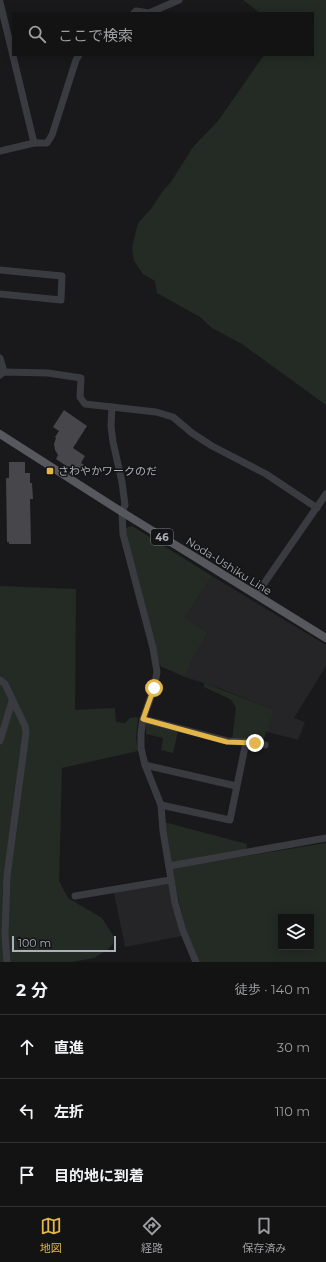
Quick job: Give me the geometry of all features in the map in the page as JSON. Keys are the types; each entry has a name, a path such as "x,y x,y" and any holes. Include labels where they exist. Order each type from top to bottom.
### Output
{"main road":[{"name":"Noda-Ushiku Line","path":"0,434 256,596 326,638"}],"street":[{"path":"151,12 179,0"},
{"path":"0,2 12,52"},
{"path":"13,56 34,143"},
{"path":"0,151 34,143 46,143 52,135 78,56"},
{"path":"0,270 62,276 61,300 0,294"},
{"path":"0,358 2,373 48,373 80,378 80,397 85,404 156,412 173,417 192,433 212,446 266,474 317,508"},
{"path":"112,407 111,426 113,442 122,482 125,505 122,512 123,534 154,648 157,672 154,688 143,719 141,748 161,805 170,880 183,931 195,962"},
{"path":"256,596 326,494"},
{"path":"0,680 4,684 25,726 26,733 6,876 5,935 7,962"},
{"path":"0,741 12,701"},
{"path":"143,719 227,742 246,742 265,745"},
{"path":"161,805 230,820 246,742"},
{"path":"146,765 236,786"},
{"path":"169,866 326,838"},
{"path":"75,896 170,880"}],"shaded area":[{"path":"243,0 326,0 326,405 242,344 212,328 200,317 157,293 155,281 143,274 134,261 132,248 139,222 151,209 162,192 171,182 193,147 218,121 263,56 314,56 314,12 259,12"},
{"path":"132,526 212,576 185,617 208,633 194,655 185,677 160,666 126,537 126,528"},
{"path":"212,576 326,645 326,666 294,718 305,722 298,740 268,732 274,710 219,688 185,677 194,654 208,633 185,617"},
{"path":"0,586 76,589 75,710 115,708 116,722 125,723 130,718 137,717 138,719 136,737 138,751 62,768 59,881 68,898 102,918 114,937 113,944 107,950 94,958 72,962 0,962"},
{"path":"204,683 274,710 268,732 266,731 263,743 232,740 236,708 232,701 228,698 204,687"},
{"path":"149,723 178,731 173,753 161,750 163,738 146,734 146,724"},
{"path":"164,822 247,844 246,852 171,864"},
{"path":"326,843 326,962 199,962 188,937 172,868"},
{"path":"168,883 182,936 125,947 114,893"}],"building":[{"path":"64,410 87,426 73,448 85,456 81,463 84,465 78,474 56,459 58,455 54,444 55,437 59,431 53,427"},
{"path":"9,462 25,462 25,473 30,473 33,499 30,499 31,544 9,544 9,542 7,542 6,478 9,478"}],"place":[{"name":"さわやかワークのだ","path":"50,471"}],"route":[{"path":"154,688 143,719 227,742 255,743"}]}
